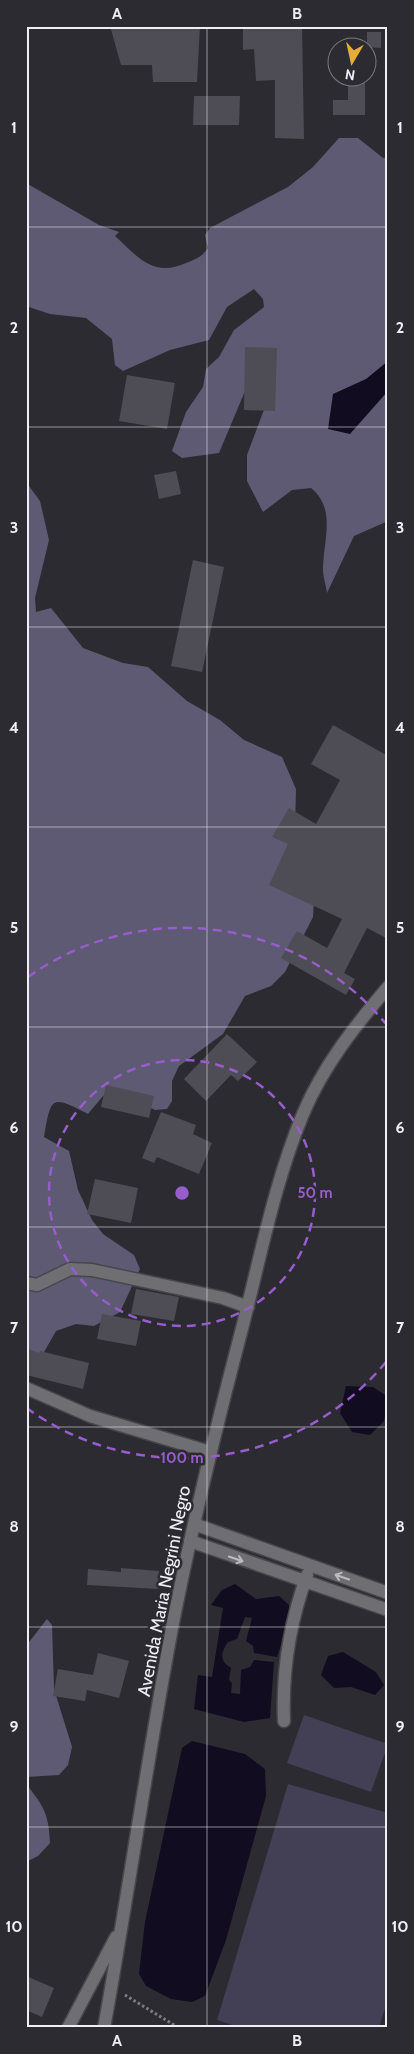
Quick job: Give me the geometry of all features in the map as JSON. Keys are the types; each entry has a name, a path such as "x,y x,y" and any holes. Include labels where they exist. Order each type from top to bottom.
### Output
{"street":[{"name":"Avenida Maria Negrini Negro","path":"104,2028 171,1637 190,1541 210,1452 274,1207 304,1114 336,1053 388,987"},
{"path":"26,1283 37,1285 70,1269 92,1270 224,1298 248,1307"},
{"path":"26,1388 90,1416 210,1452"},
{"path":"194,1524 388,1593"},
{"path":"190,1541 388,1610"},
{"path":"284,1721 283,1686 288,1650 305,1582 311,1566"},
{"path":"68,2028 122,1926"}],"path":[{"path":"111,1988 179,2028"}],"shaded area":[{"path":"339,138 358,138 383,158 388,157 388,521 354,536 327,593 323,570 327,526 324,506 319,496 311,488 292,490 263,512 247,481 247,455 268,399 248,384 219,453 182,458 172,451 186,412 203,387 206,369 219,357 234,330 264,307 263,299 254,289 227,307 209,340 170,350 123,371 115,365 112,339 86,318 50,314 26,306 26,183 99,225 119,232 115,236 147,263 155,267 174,267 196,259 206,251 208,248 205,235 210,228 288,187 313,167"},
{"path":"388,361 388,391 350,434 328,429 333,394 366,379"},
{"path":"26,482 40,501 49,540 35,598 36,612 51,608 83,648 123,663 148,667 187,701 220,720 244,740 282,757 296,789 295,831 315,881 313,917 285,972 271,986 245,996 223,1034 179,1066 172,1081 172,1101 167,1109 155,1110 126,1096 111,1093 103,1096 88,1114 60,1102 55,1103 51,1107 44,1137 69,1151 78,1190 92,1220 103,1234 134,1255 140,1269 120,1312 94,1326 76,1324 56,1331 44,1352 31,1362 26,1361"},
{"path":"346,1386 373,1387 388,1397 384,1421 370,1435 352,1432 340,1413"},
{"path":"235,1584 256,1599 279,1596 289,1605 290,1618 277,1657 254,1653 253,1646 246,1641 252,1618 245,1617 237,1639 228,1642 222,1656 224,1662 231,1668 229,1680 232,1683 231,1693 240,1694 241,1670 250,1667 254,1660 274,1662 270,1718 244,1722 194,1709 198,1675 212,1677 223,1608 211,1605 222,1590"},
{"path":"47,1619 52,1625 54,1689 72,1747 68,1765 59,1775 26,1777 26,1646"},
{"path":"343,1652 376,1672 384,1685 375,1695 351,1687 334,1688 321,1675 328,1656"},
{"path":"304,1715 388,1744 371,1792 287,1763"},
{"path":"192,1741 245,1754 265,1769 266,1796 226,1940 205,1996 192,2002 171,1999 146,1986 139,1974 145,1922 182,1748"},
{"path":"26,1784 47,1818 50,1843 38,1856 26,1862"},
{"path":"288,1784 388,1813 388,1998 379,2028 242,2028 217,2020"}],"building":[{"path":"110,26 200,26 197,82 153,82 152,65 121,65"},
{"path":"243,26 302,26 304,139 275,138 275,80 256,81 254,49 243,50"},
{"path":"367,32 381,32 381,48 376,48 376,38 367,38"},
{"path":"348,88 365,88 365,115 333,115 333,100 348,100"},
{"path":"194,96 240,96 239,125 193,125"},
{"path":"245,347 277,348 275,411 244,410"},
{"path":"127,375 175,383 167,429 119,421"},
{"path":"176,471 181,494 159,499 154,475"},
{"path":"193,560 224,567 202,672 171,666"},
{"path":"333,725 388,756 388,939 367,928 344,973 355,979 346,995 281,958 297,931 327,948 342,919 269,885 288,844 272,837 289,808 316,824 340,780 311,764"},
{"path":"227,1034 257,1062 238,1081 231,1075 206,1101 184,1079"},
{"path":"106,1085 154,1096 149,1118 101,1107"},
{"path":"161,1112 196,1125 193,1134 212,1143 199,1174 157,1157 154,1163 142,1158"},
{"path":"95,1179 138,1188 131,1223 87,1214"},
{"path":"136,1289 179,1297 174,1321 131,1314"},
{"path":"102,1314 141,1321 136,1346 97,1339"},
{"path":"26,1348 39,1353 40,1351 89,1363 83,1389 26,1375"},
{"path":"121,1568 159,1571 158,1589 87,1585 88,1569 121,1572"},
{"path":"98,1653 129,1661 119,1698 87,1690 85,1701 53,1696 58,1669 93,1675"},
{"path":"26,1976 54,1988 42,2017 26,2010"}]}
